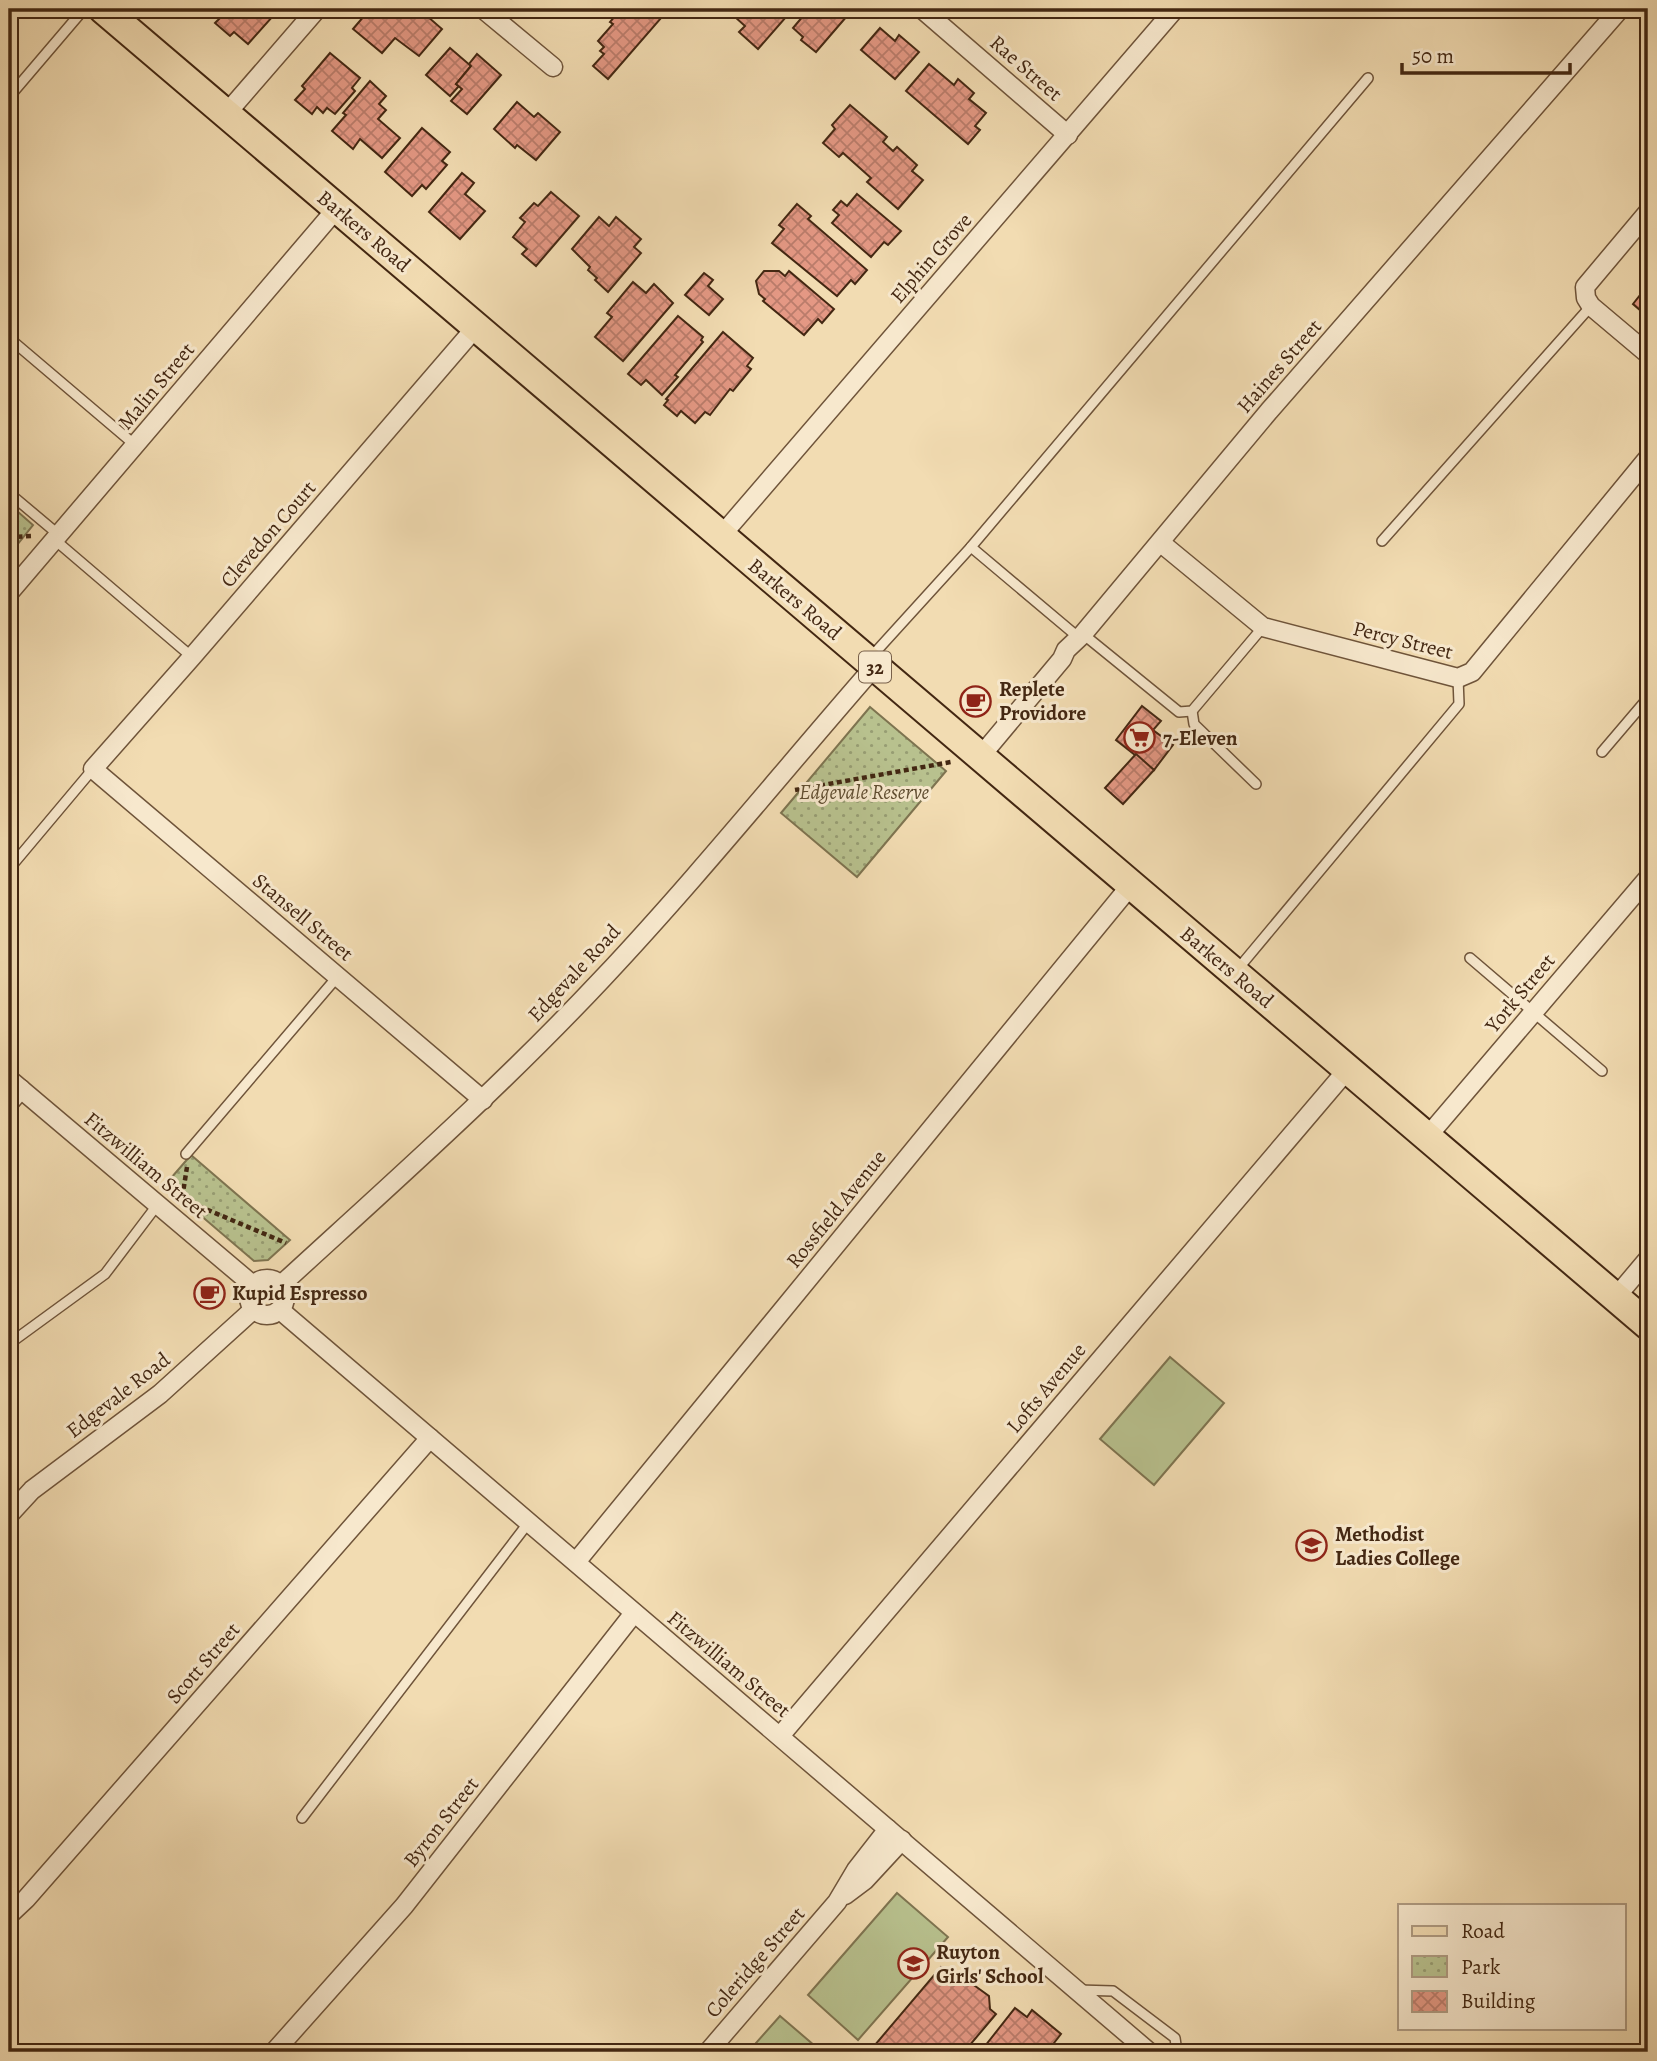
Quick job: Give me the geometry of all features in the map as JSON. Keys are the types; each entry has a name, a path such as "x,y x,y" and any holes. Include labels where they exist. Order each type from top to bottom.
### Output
{"main road":[{"name":"Barkers Road","path":"103,9 1648,1325"}],"street":[{"path":"226,114 317,9"},
{"path":"483,9 553,67"},
{"name":"Rae Street","path":"922,9 1068,135"},
{"name":"Elphin Grove","path":"721,536 1175,9"},
{"name":"Haines Street","path":"980,757 1269,411 1619,9"},
{"name":"Malin Street","path":"9,593 337,208"},
{"path":"1648,212 1585,287 1588,302 1648,354"},
{"name":"Clevedon Court","path":"93,769 476,327"},
{"name":"Percy Street","path":"1161,543 1263,627 1458,678 1472,672 1648,458"},
{"name":"Edgevale Road","path":"281,1285 483,1100 603,978 764,796 871,664"},
{"name":"Stansell Street","path":"93,769 483,1100"},
{"name":"York Street","path":"1427,1137 1648,878"},
{"name":"Rossfield Avenue","path":"576,1562 1131,885"},
{"name":"Lofts Avenue","path":"780,1736 1348,1070"},
{"name":"Fitzwilliam Street","path":"13,1090 158,1204 254,1286"},
{"path":"1616,1297 1648,1259"},
{"path":"264,1279 271,1279 281,1285 285,1302 280,1310 269,1315 254,1308 249,1297 254,1286 264,1279"},
{"name":"Edgevale Road","path":"9,1515 32,1490 160,1394 254,1308"},
{"name":"Fitzwilliam Street","path":"280,1310 1149,2052"},
{"name":"Scott Street","path":"9,1915 26,1899 430,1438"},
{"name":"Byron Street","path":"274,2052 404,1906 634,1613"},
{"name":"Coleridge Street","path":"708,2052 837,1902 865,1880 895,1835"}],"lane":[{"path":"9,97 84,9"},
{"path":"871,664 1368,78"},
{"path":"1382,541 1588,302"},
{"path":"9,338 135,445"},
{"path":"9,493 192,657"},
{"path":"971,547 1180,712 1192,711 1263,627"},
{"path":"1234,973 1459,704 1458,678"},
{"path":"1602,752 1648,698"},
{"path":"1192,711 1194,724 1256,784"},
{"path":"9,869 93,769"},
{"path":"1470,958 1602,1072"},
{"path":"186,1154 338,976"},
{"path":"9,1344 105,1274 158,1204"},
{"path":"302,1818 529,1522"},
{"path":"1076,1990 1113,1991 1175,2038 1177,2052"}],"path":[{"path":"764,796 980,757"},
{"path":"186,1154 188,1159 182,1199 286,1243"}],"green space":[{"path":"9,504 33,525 9,555"},
{"name":"Edgevale Reserve","path":"870,707 946,771 857,877 781,813"},
{"path":"191,1155 290,1240 268,1260 254,1261 165,1185"},
{"path":"1170,1357 1224,1403 1154,1485 1100,1439"},
{"path":"897,1893 948,1937 858,2040 808,1995"},
{"path":"780,2016 822,2052 748,2052"}],"building":[{"path":"208,9 266,9 274,15 248,44 234,32 230,36 215,23 219,19"},
{"path":"370,9 382,16 388,9 407,9 414,14 419,9 442,29 419,56 395,38 382,53 353,29"},
{"path":"608,9 652,9 662,17 608,79 593,66 604,54 600,51 604,47 598,41 613,24 610,22 616,15"},
{"path":"742,9 793,9 758,49 739,32 745,26 735,17"},
{"path":"809,9 839,9 847,16 816,52 801,40 803,37 793,28"},
{"path":"880,28 895,41 899,35 919,52 895,79 861,50"},
{"path":"450,48 471,66 450,96 426,75"},
{"path":"330,53 360,78 352,88 355,91 335,114 327,108 323,113 317,107 312,114 295,100 305,89 302,86"},
{"path":"477,54 501,75 467,114 451,101 462,89 456,84"},
{"path":"929,64 954,85 958,79 974,93 969,99 986,113 975,126 980,130 968,144 906,91"},
{"path":"370,81 386,96 379,104 386,110 378,119 400,138 382,158 360,139 353,149 332,131 346,115 343,113"},
{"path":"517,102 534,117 538,113 560,132 536,160 517,145 515,148 494,129"},
{"path":"850,105 887,137 883,142 893,151 897,147 917,165 912,171 923,180 898,209 867,182 871,178 843,153 839,157 823,143 835,129 832,125"},
{"path":"422,128 450,152 442,161 447,165 426,189 422,185 412,196 385,172"},
{"path":"462,173 474,183 465,194 485,211 460,239 429,212"},
{"path":"551,192 579,216 536,266 522,254 527,249 513,237 525,222 520,218 534,203 538,206"},
{"path":"857,194 901,231 888,245 884,242 871,257 832,223 839,215 833,210 841,201 847,206"},
{"path":"797,204 811,216 808,219 867,270 855,284 851,280 837,296 772,243 784,229 779,225"},
{"path":"599,217 609,226 616,217 641,239 634,247 641,253 608,292 595,280 597,278 588,270 590,267 572,249"},
{"path":"764,271 779,271 785,276 789,271 834,309 822,323 818,319 804,335 763,301 765,299 759,294 756,281"},
{"path":"704,273 713,280 708,286 723,299 709,315 685,295"},
{"path":"633,282 646,293 654,284 673,303 623,361 595,337 612,317 607,313"},
{"path":"1648,285 1648,317 1633,304"},
{"path":"678,316 703,337 703,342 662,395 646,380 641,385 628,374"},
{"path":"723,332 753,358 747,366 751,369 733,391 730,389 710,415 705,412 695,423 681,411 677,416 664,405 668,400 666,399"},
{"path":"1142,706 1161,721 1153,730 1173,745 1154,770 1116,740"},
{"path":"1136,754 1154,770 1123,804 1105,788"},
{"path":"941,1967 951,1973 957,1973 989,1996 990,2009 996,2014 964,2052 869,2052"},
{"path":"1015,2008 1027,2017 1032,2010 1061,2034 1047,2052 993,2052 985,2046"}],"place":[{"name":"Replete Providore","path":"976,701"},
{"name":"7-Eleven","path":"1140,738"},
{"name":"Kupid Espresso","path":"209,1293"},
{"name":"Methodist Ladies College","path":"1312,1546"},
{"name":"Ruyton Girls' School","path":"913,1964"}]}
